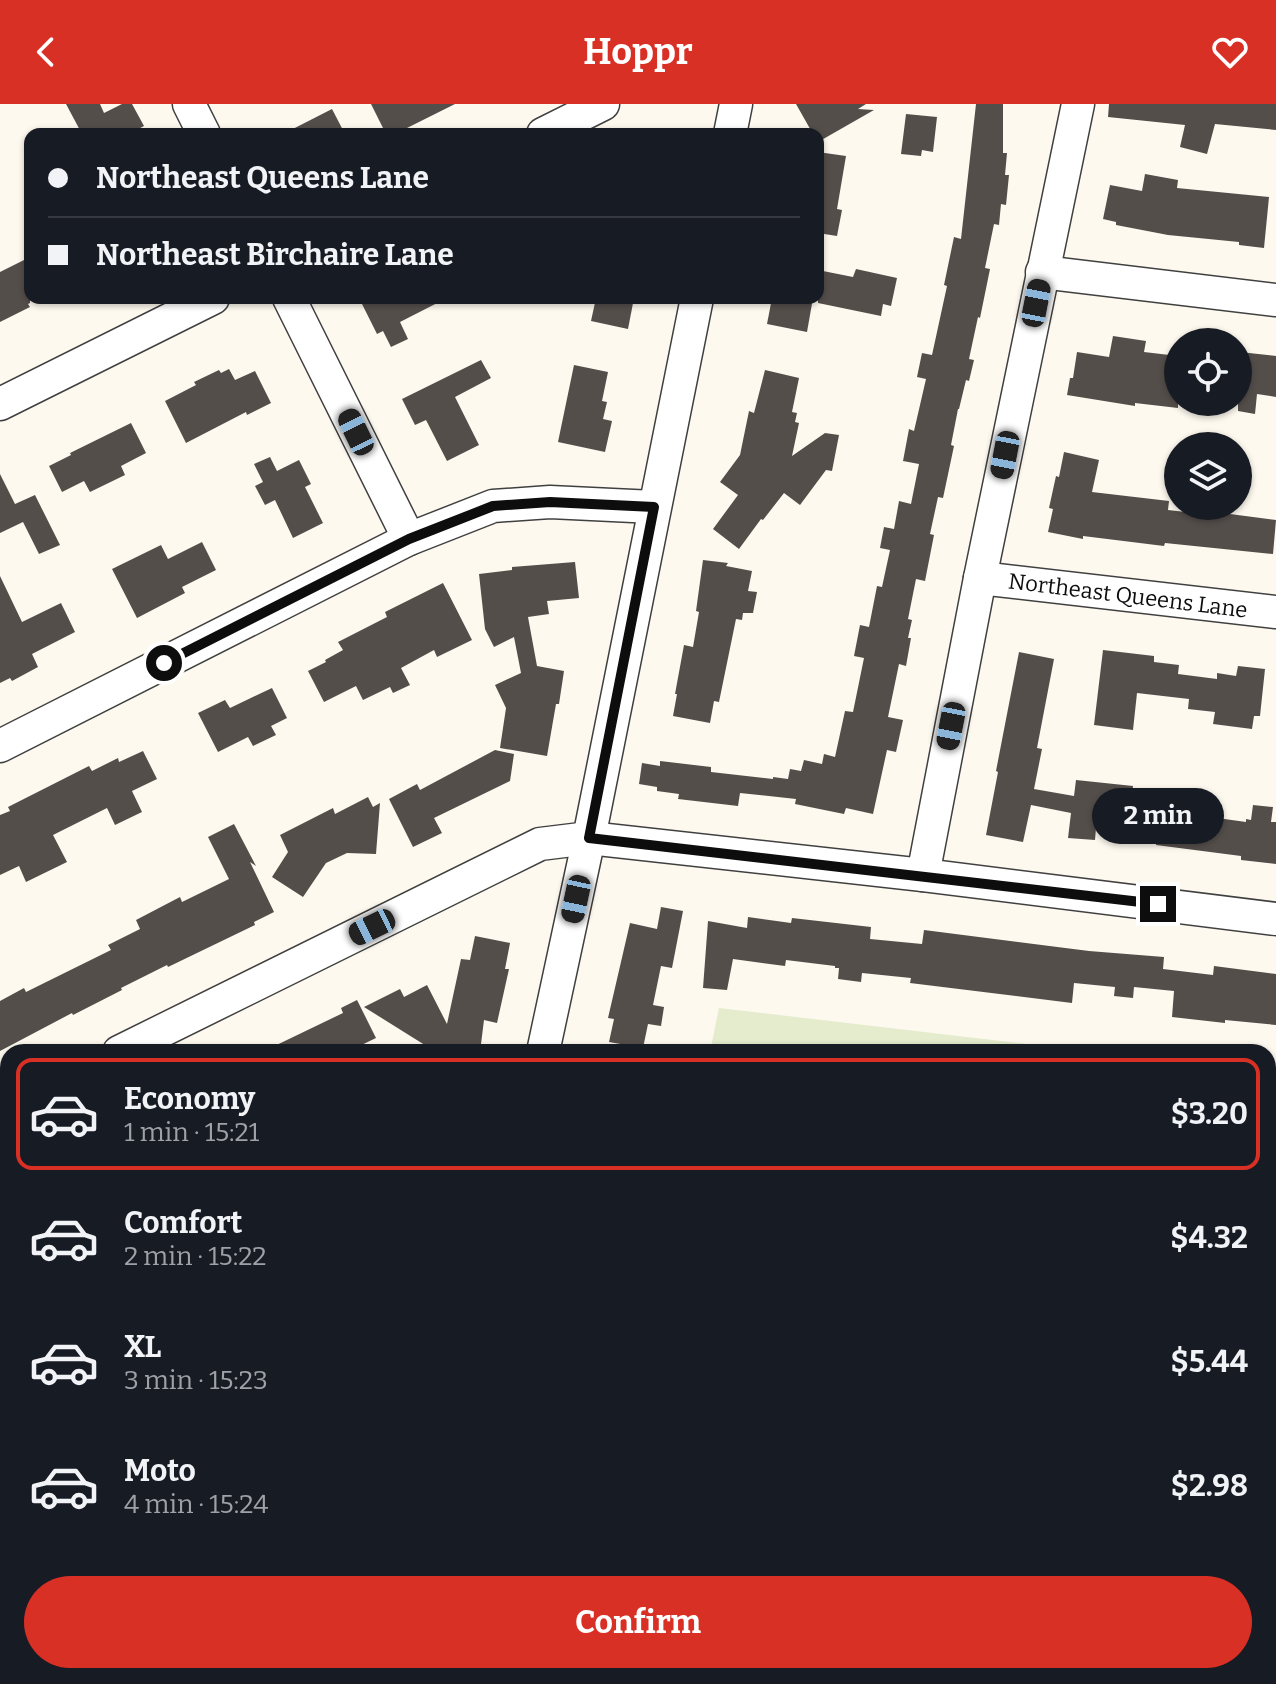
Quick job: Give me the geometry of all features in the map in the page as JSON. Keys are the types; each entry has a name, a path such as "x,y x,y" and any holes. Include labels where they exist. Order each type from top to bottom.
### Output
{"street":[{"path":"189,104 201,128"},
{"path":"555,128 603,104"},
{"path":"731,128 736,104"},
{"path":"923,875 980,578 1078,104"},
{"path":"1042,272 1276,300"},
{"path":"0,404 201,304"},
{"path":"292,304 409,539"},
{"path":"545,1044 696,304"},
{"path":"0,746 409,539 493,506 550,502 654,507"},
{"name":"Northeast Queens Lane","path":"980,578 1276,612"},
{"path":"135,1044 540,844 589,838 1276,919"}],"green space":[{"path":"719,1008 1027,1044 712,1044"}],"building":[{"path":"66,104 100,104 104,113 122,104 132,104 144,126 140,128 79,128"},
{"path":"371,104 455,104 407,128 383,128"},
{"path":"796,104 866,104 858,109 874,110 824,139 824,128 810,128"},
{"path":"976,104 1003,104 1003,153 1007,153 1005,175 1009,175 1006,205 1001,204 999,225 994,224 985,268 990,269 969,359 974,360 958,409 943,498 938,497 925,581 916,579 908,619 912,620 906,666 899,664 888,717 903,720 896,752 887,750 873,814 846,808 844,814 795,804 796,799 740,793 738,806 678,799 679,794 657,791 657,787 639,784 642,763 660,766 660,761 711,767 711,772 788,779 790,769 801,771 804,760 822,764 824,754 835,757 845,711 853,712 864,658 854,656 860,625 869,627 877,586 882,587 890,550 880,548 884,527 894,529 899,501 911,504 919,464 903,461 909,429 914,431 926,379 917,377 922,353 932,355 954,237 961,239"},
{"path":"1109,104 1276,104 1276,130 1215,124 1207,154 1180,147 1185,125 1108,117"},
{"path":"332,109 342,128 295,128"},
{"path":"906,114 937,117 933,152 922,150 921,156 901,154"},
{"path":"824,153 846,156 837,209 842,210 837,236 824,234"},
{"path":"1145,174 1178,180 1177,188 1269,197 1264,248 1239,245 1239,242 1168,235 1116,225 1116,222 1103,219 1110,185 1142,191"},
{"path":"24,260 24,304 30,307 0,322 0,272"},
{"path":"856,269 897,278 891,306 883,304 881,316 823,304 824,271 853,277"},
{"path":"362,304 435,304 400,322 408,339 391,347 383,331 377,334"},
{"path":"595,304 633,304 628,329 591,321"},
{"path":"771,304 812,304 807,332 767,324"},
{"path":"1113,336 1146,341 1144,352 1164,354 1164,406 1135,403 1135,406 1067,395 1077,352 1109,357"},
{"path":"1252,353 1276,356 1276,397 1257,394 1255,414 1252,413"},
{"path":"481,360 491,378 455,397 479,445 447,461 426,420 415,425 402,399"},
{"path":"574,365 608,372 602,401 607,402 603,419 612,421 605,452 558,442"},
{"path":"229,369 235,380 255,371 271,403 247,415 246,412 186,443 165,401 196,385 194,382 219,370 221,373"},
{"path":"765,370 799,378 792,412 797,413 795,422 799,423 792,456 825,433 839,435 832,471 826,470 800,505 784,493 739,549 713,529 738,495 720,482 740,455 749,411 754,413"},
{"path":"131,423 146,453 121,466 125,475 90,492 84,481 62,492 49,466"},
{"path":"1064,452 1099,460 1092,492 1164,500 1164,520 1252,520 1252,517 1276,520 1273,554 1083,536 1083,539 1048,532 1053,509 1049,508 1056,476 1059,477"},
{"path":"270,457 277,471 299,460 311,484 305,487 323,523 293,538 275,500 265,505 255,486 263,482 254,464"},
{"path":"0,474 15,504 35,495 60,545 39,554 23,522 0,533"},
{"path":"202,542 216,570 182,587 185,593 137,618 112,569 161,545 168,559"},
{"path":"703,560 728,563 726,566 752,571 748,591 757,592 753,613 743,613 742,620 736,619 719,702 714,701 710,723 673,716 684,645 693,647"},
{"path":"575,562 579,598 547,601 549,614 528,617 537,666 564,671 547,756 500,748 506,708 495,685 521,673 514,637 494,647 485,629 479,574 512,570 512,567"},
{"path":"0,576 22,622 61,603 75,632 32,654 38,667 12,681 10,678 0,683"},
{"path":"443,583 472,640 437,657 434,650 401,668 410,685 393,693 390,687 363,700 356,686 324,702 308,671 343,650 338,642 387,617 385,612"},
{"path":"1103,650 1154,656 1154,662 1179,665 1178,674 1217,679 1217,673 1236,676 1238,666 1265,669 1260,716 1254,716 1252,729 1213,724 1215,712 1188,709 1189,699 1137,693 1133,730 1094,725"},
{"path":"1019,652 1054,659 1037,748 1042,749 1034,789 1074,796 1076,780 1133,786 1130,816 1097,816 1095,840 1068,838 1071,813 1031,805 1023,842 986,835"},
{"path":"272,688 287,718 271,726 276,735 253,746 248,737 218,752 198,713 225,700 230,708"},
{"path":"495,750 514,754 510,781 434,818 442,833 413,847 389,799 417,784 420,790"},
{"path":"143,751 157,779 132,791 142,812 115,825 107,808 53,835 67,862 26,882 19,866 0,875 0,815 10,811 8,807 89,766 92,771 118,758 119,762"},
{"path":"368,797 373,807 380,803 376,854 347,853 326,863 303,897 272,877 288,852 280,835 333,808 335,814"},
{"path":"1182,805 1204,808 1203,816 1246,822 1246,819 1251,820 1253,805 1273,807 1271,822 1276,822 1276,864 1241,860 1241,856 1156,845 1160,812 1181,815"},
{"path":"234,824 256,866 250,862 274,912 254,922 255,925 167,965 13,1044 0,1044 0,1001 24,988 26,992 111,950 108,945 140,929 136,920 180,897 182,902 229,879 208,837"},
{"path":"661,907 683,911 672,968 661,966 653,1005 664,1007 661,1026 648,1024 644,1044 609,1042 614,1019 608,1018 630,923 657,929"},
{"path":"748,917 791,923 792,918 871,927 870,939 922,944 924,930 1089,951 1164,957 1163,969 1213,975 1214,966 1276,974 1276,1025 1172,1017 1174,991 1134,987 1133,998 1114,996 1115,987 1074,983 1072,1003 910,983 911,978 862,973 861,982 838,979 839,968 835,966 786,960 785,966 733,959 727,990 703,988 708,921 747,928"},
{"path":"475,936 510,943 505,969 509,969 497,1023 484,1020 481,1044 423,1044 364,1007 400,989 404,997 427,985 447,1024 461,959 470,960"},
{"path":"357,1000 376,1038 364,1044 279,1044 343,1013 341,1008"}],"route":[{"path":"164,663 409,539 493,506 550,502 654,507 589,838 1158,904"}]}
